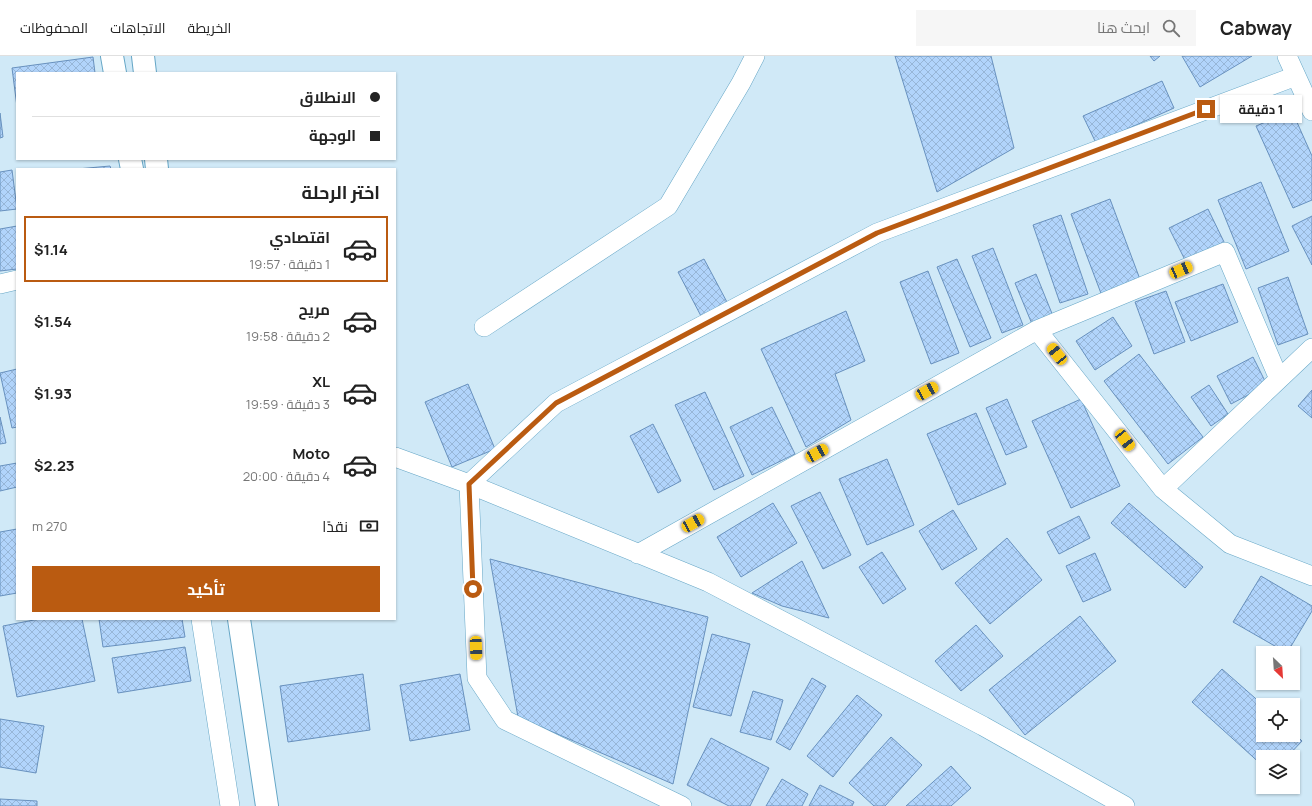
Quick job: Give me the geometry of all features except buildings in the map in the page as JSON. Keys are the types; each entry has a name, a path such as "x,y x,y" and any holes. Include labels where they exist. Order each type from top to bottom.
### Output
{"street":[{"path":"112,56 114,72"},
{"path":"142,56 145,72"},
{"path":"484,327 668,206 741,83 755,56"},
{"path":"1287,56 1312,111"},
{"path":"682,806 506,720 477,678 469,484 556,403 877,233 1296,76"},
{"path":"638,554 1037,330 1225,252 1279,379"},
{"path":"0,284 16,280"},
{"path":"1037,330 1164,489 1230,544 1312,576"},
{"path":"1164,489 1312,348"},
{"path":"396,457 469,484 708,582 983,726 1125,806"},
{"path":"201,620 230,806"},
{"path":"238,620 267,806"}],"route":[{"path":"473,589 469,484 556,403 877,233 1206,109"}]}
